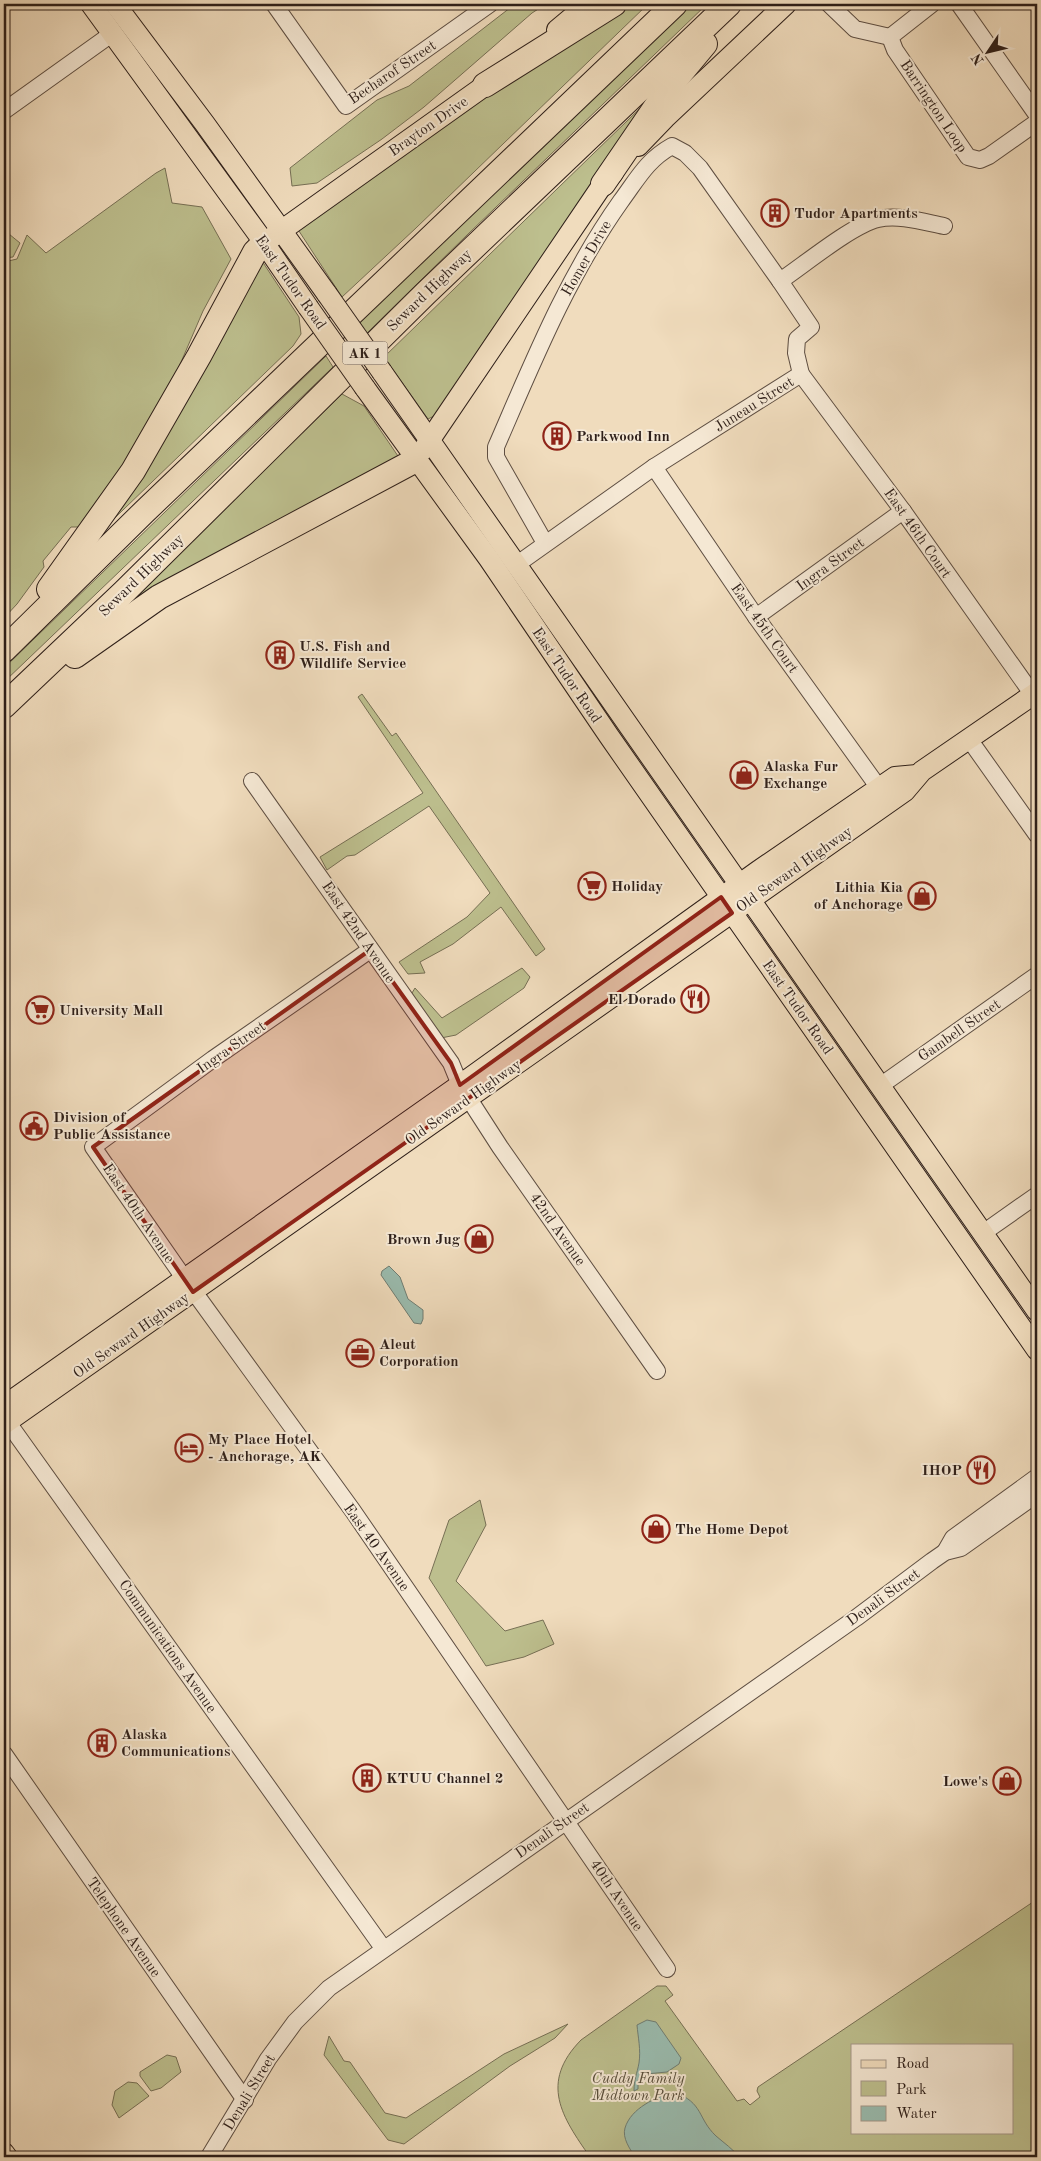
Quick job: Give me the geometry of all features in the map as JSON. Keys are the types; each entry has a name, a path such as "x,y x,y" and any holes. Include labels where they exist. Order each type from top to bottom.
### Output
{"highway":[{"path":"485,85 614,4"},
{"name":"AK 1","path":"4,650 144,512 675,4"},
{"name":"Seward Highway","path":"4,706 124,592 426,293 729,4"},
{"path":"603,184 670,86 738,4"},
{"path":"4,642 55,582 133,471 199,356 255,252 273,236"},
{"path":"4,714 86,647 159,597 416,460"}],"main road":[{"name":"East Tudor Road","path":"91,4 273,236 327,294 1037,1311"},
{"name":"East Tudor Road","path":"117,4 273,236 308,307 488,559 726,905 1037,1350"},
{"name":"Brayton Drive","path":"273,236 485,85 554,33 588,4"},
{"name":"Homer Drive","path":"416,460 603,184 665,118 786,4"},
{"name":"Old Seward Highway","path":"5,1417 726,905 905,791 917,775 1035,693"},
{"name":"Old Seward Highway","path":"744,893 894,776 917,775"},
{"path":"4,2153 7,2157"}],"street":[{"name":"Becharof Street","path":"274,4 346,106 490,4"},
{"path":"829,4 856,29 890,37 932,4"},
{"path":"959,4 1037,115"},
{"path":"4,111 113,34"},
{"name":"Barrington Loop","path":"890,37 895,50 968,157 980,160 989,156 1037,122"},
{"name":"Homer Drive","path":"545,543 496,457 496,447 555,312 601,230 651,160 672,146 685,153 700,168 780,281"},
{"path":"780,281 857,228 879,219 902,219 944,226"},
{"name":"Juneau Street","path":"516,565 654,467 801,374 796,354 797,338 811,327 780,281"},
{"name":"East 46th Court","path":"801,374 1035,693"},
{"name":"East 45th Court","path":"654,467 756,617 879,788"},
{"name":"Ingra Street","path":"756,617 903,512"},
{"path":"969,739 1037,835"},
{"name":"East 42nd Avenue","path":"252,781 307,855 370,950 451,1062 465,1092"},
{"name":"Ingra Street","path":"94,1147 214,1059 370,950"},
{"name":"Gambell Street","path":"880,1086 1037,975"},
{"name":"42nd Avenue","path":"465,1092 500,1147 657,1371"},
{"name":"East 40th Avenue","path":"94,1147 189,1285"},
{"path":"983,1233 1037,1195"},
{"name":"East 40 Avenue","path":"189,1285 352,1511 566,1820"},
{"name":"Communications Avenue","path":"5,1417 383,1948"},
{"name":"Denali Street","path":"209,2157 268,2059 294,2022 329,1988 383,1948 856,1618 945,1552 954,1538 1037,1477"},
{"name":"Denali Street","path":"945,1552 961,1548 1037,1494"},
{"name":"Telephone Avenue","path":"4,1754 244,2100"},
{"name":"40th Avenue","path":"566,1820 667,1969"}],"highlighted area":[{"path":"721,897 732,913 193,1292 93,1147 370,950 451,1063 460,1085"}],"green space":[{"path":"515,4 546,4 532,13 424,107 382,139 317,183 292,186 290,168 377,100 409,86"},
{"path":"621,4 648,4 342,297 297,228"},
{"path":"689,4 707,4 365,335 358,323"},
{"path":"662,87 658,98 488,335 436,415 428,419 384,357"},
{"path":"165,168 172,203 202,207 231,259 203,311 175,376 133,461 83,527 71,527 43,561 44,567 17,604 4,618 4,262 17,259 27,235 46,253"},
{"path":"4,234 9,234 20,243 13,257 4,258"},
{"path":"262,261 299,317 301,334 293,346 95,537"},
{"path":"326,356 333,367 4,682 4,668"},
{"path":"342,394 364,406 400,459 117,615"},
{"path":"362,694 392,736 396,733 545,949 536,956 501,907 453,944 420,962 425,973 408,974 399,962 467,917 490,893 429,806 355,855 347,856 327,870 320,857 423,793 358,697"},
{"path":"522,968 530,977 524,988 456,1035 441,1038 409,998 415,988 442,1018"},
{"path":"480,1500 486,1525 456,1581 505,1631 543,1620 554,1644 524,1657 486,1666 429,1578 449,1520"},
{"name":"Cuddy Family Midtown Park","path":"1033,1902 1037,1908 1037,2157 590,2157 564,2114 559,2100 558,2085 561,2071 568,2056 581,2040 657,1986 666,1986 673,1995 665,2001 737,2101 744,2099 750,2105 760,2097 757,2091 758,2087"},
{"path":"568,2024 555,2038 510,2066 404,2144 388,2140 324,2055 329,2036 344,2061 350,2062 385,2113 406,2118 504,2054"},
{"path":"167,2055 176,2057 181,2072 161,2088 151,2091 140,2076 140,2072"},
{"path":"128,2082 137,2083 149,2096 119,2118 112,2105 115,2091"}],"water":[{"path":"389,1266 400,1277 408,1299 423,1310 421,1324 414,1323 381,1275 382,1271"},
{"path":"647,2020 656,2022 681,2058 679,2064 667,2072 646,2074 638,2080 638,2089 634,2091 640,2058 637,2025"},
{"path":"674,2092 691,2101 716,2136 739,2157 635,2157 627,2143 624,2132 628,2121 645,2104"}],"place":[{"name":"Tudor Apartments","path":"775,213"},
{"name":"Parkwood Inn","path":"557,436"},
{"name":"U.S. Fish and Wildlife Service","path":"280,655"},
{"name":"Alaska Fur Exchange","path":"744,775"},
{"name":"Holiday","path":"592,886"},
{"name":"Lithia Kia of Anchorage","path":"922,896"},
{"name":"El Dorado","path":"695,999"},
{"name":"University Mall","path":"40,1010"},
{"name":"Division of Public Assistance","path":"34,1126"},
{"name":"Brown Jug","path":"479,1239"},
{"name":"Aleut Corporation","path":"360,1353"},
{"name":"My Place Hotel - Anchorage, AK","path":"189,1448"},
{"name":"IHOP","path":"981,1470"},
{"name":"The Home Depot","path":"656,1529"},
{"name":"Alaska Communications","path":"102,1743"},
{"name":"KTUU Channel 2","path":"367,1778"},
{"name":"Lowe's","path":"1007,1781"}]}
